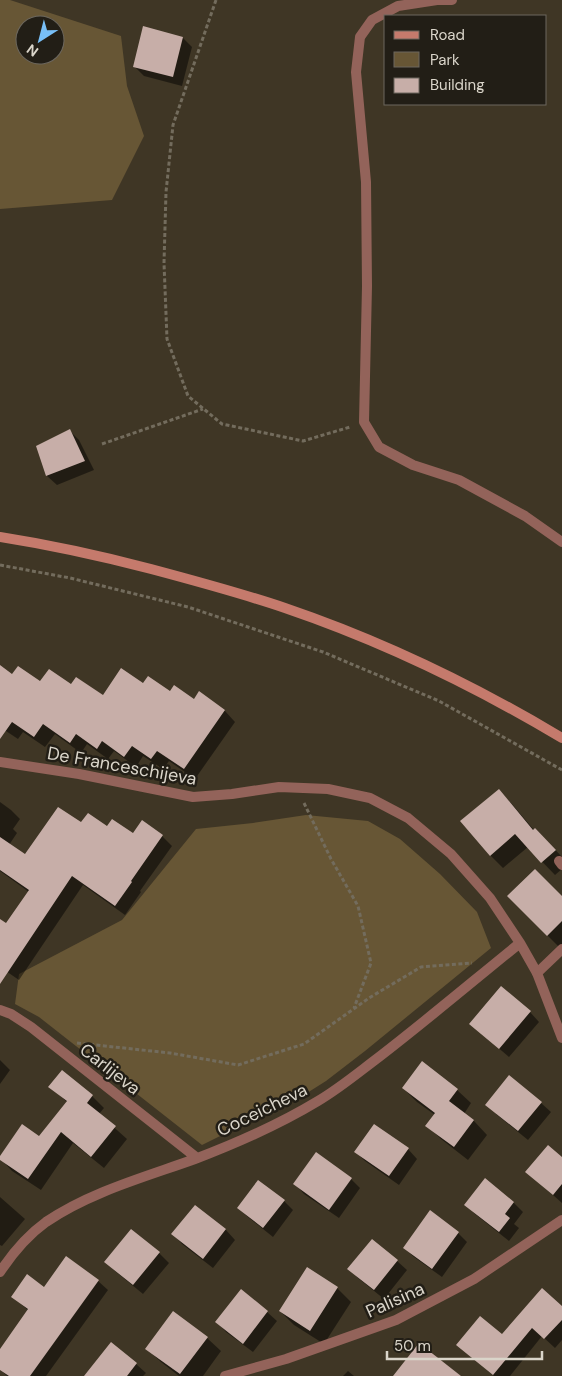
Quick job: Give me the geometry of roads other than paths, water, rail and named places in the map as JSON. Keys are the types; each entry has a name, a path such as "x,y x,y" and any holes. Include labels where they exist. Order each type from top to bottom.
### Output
{"main road":[{"path":"0,537 68,549 136,565 205,583 287,608 364,638 426,666 482,693 562,738"}],"street":[{"path":"452,0 438,0 398,6 372,20 360,37 356,72 366,182 367,286 364,422 379,447 413,465 459,480 525,516 562,542"},
{"name":"De Franceschijeva","path":"0,762 79,774 192,797 280,788 328,788 370,798 408,818 451,854 490,898 520,942 536,973 562,1038"},
{"name":"Coceicheva","path":"0,1272 28,1238 45,1223 73,1207 103,1193 245,1138 318,1102 423,1023 520,942"},
{"path":"536,973 562,949"},
{"name":"Carlijeva","path":"0,1010 11,1014 31,1028 197,1158"},
{"name":"Palisina","path":"225,1376 286,1359 396,1320 474,1279 562,1220"}]}
